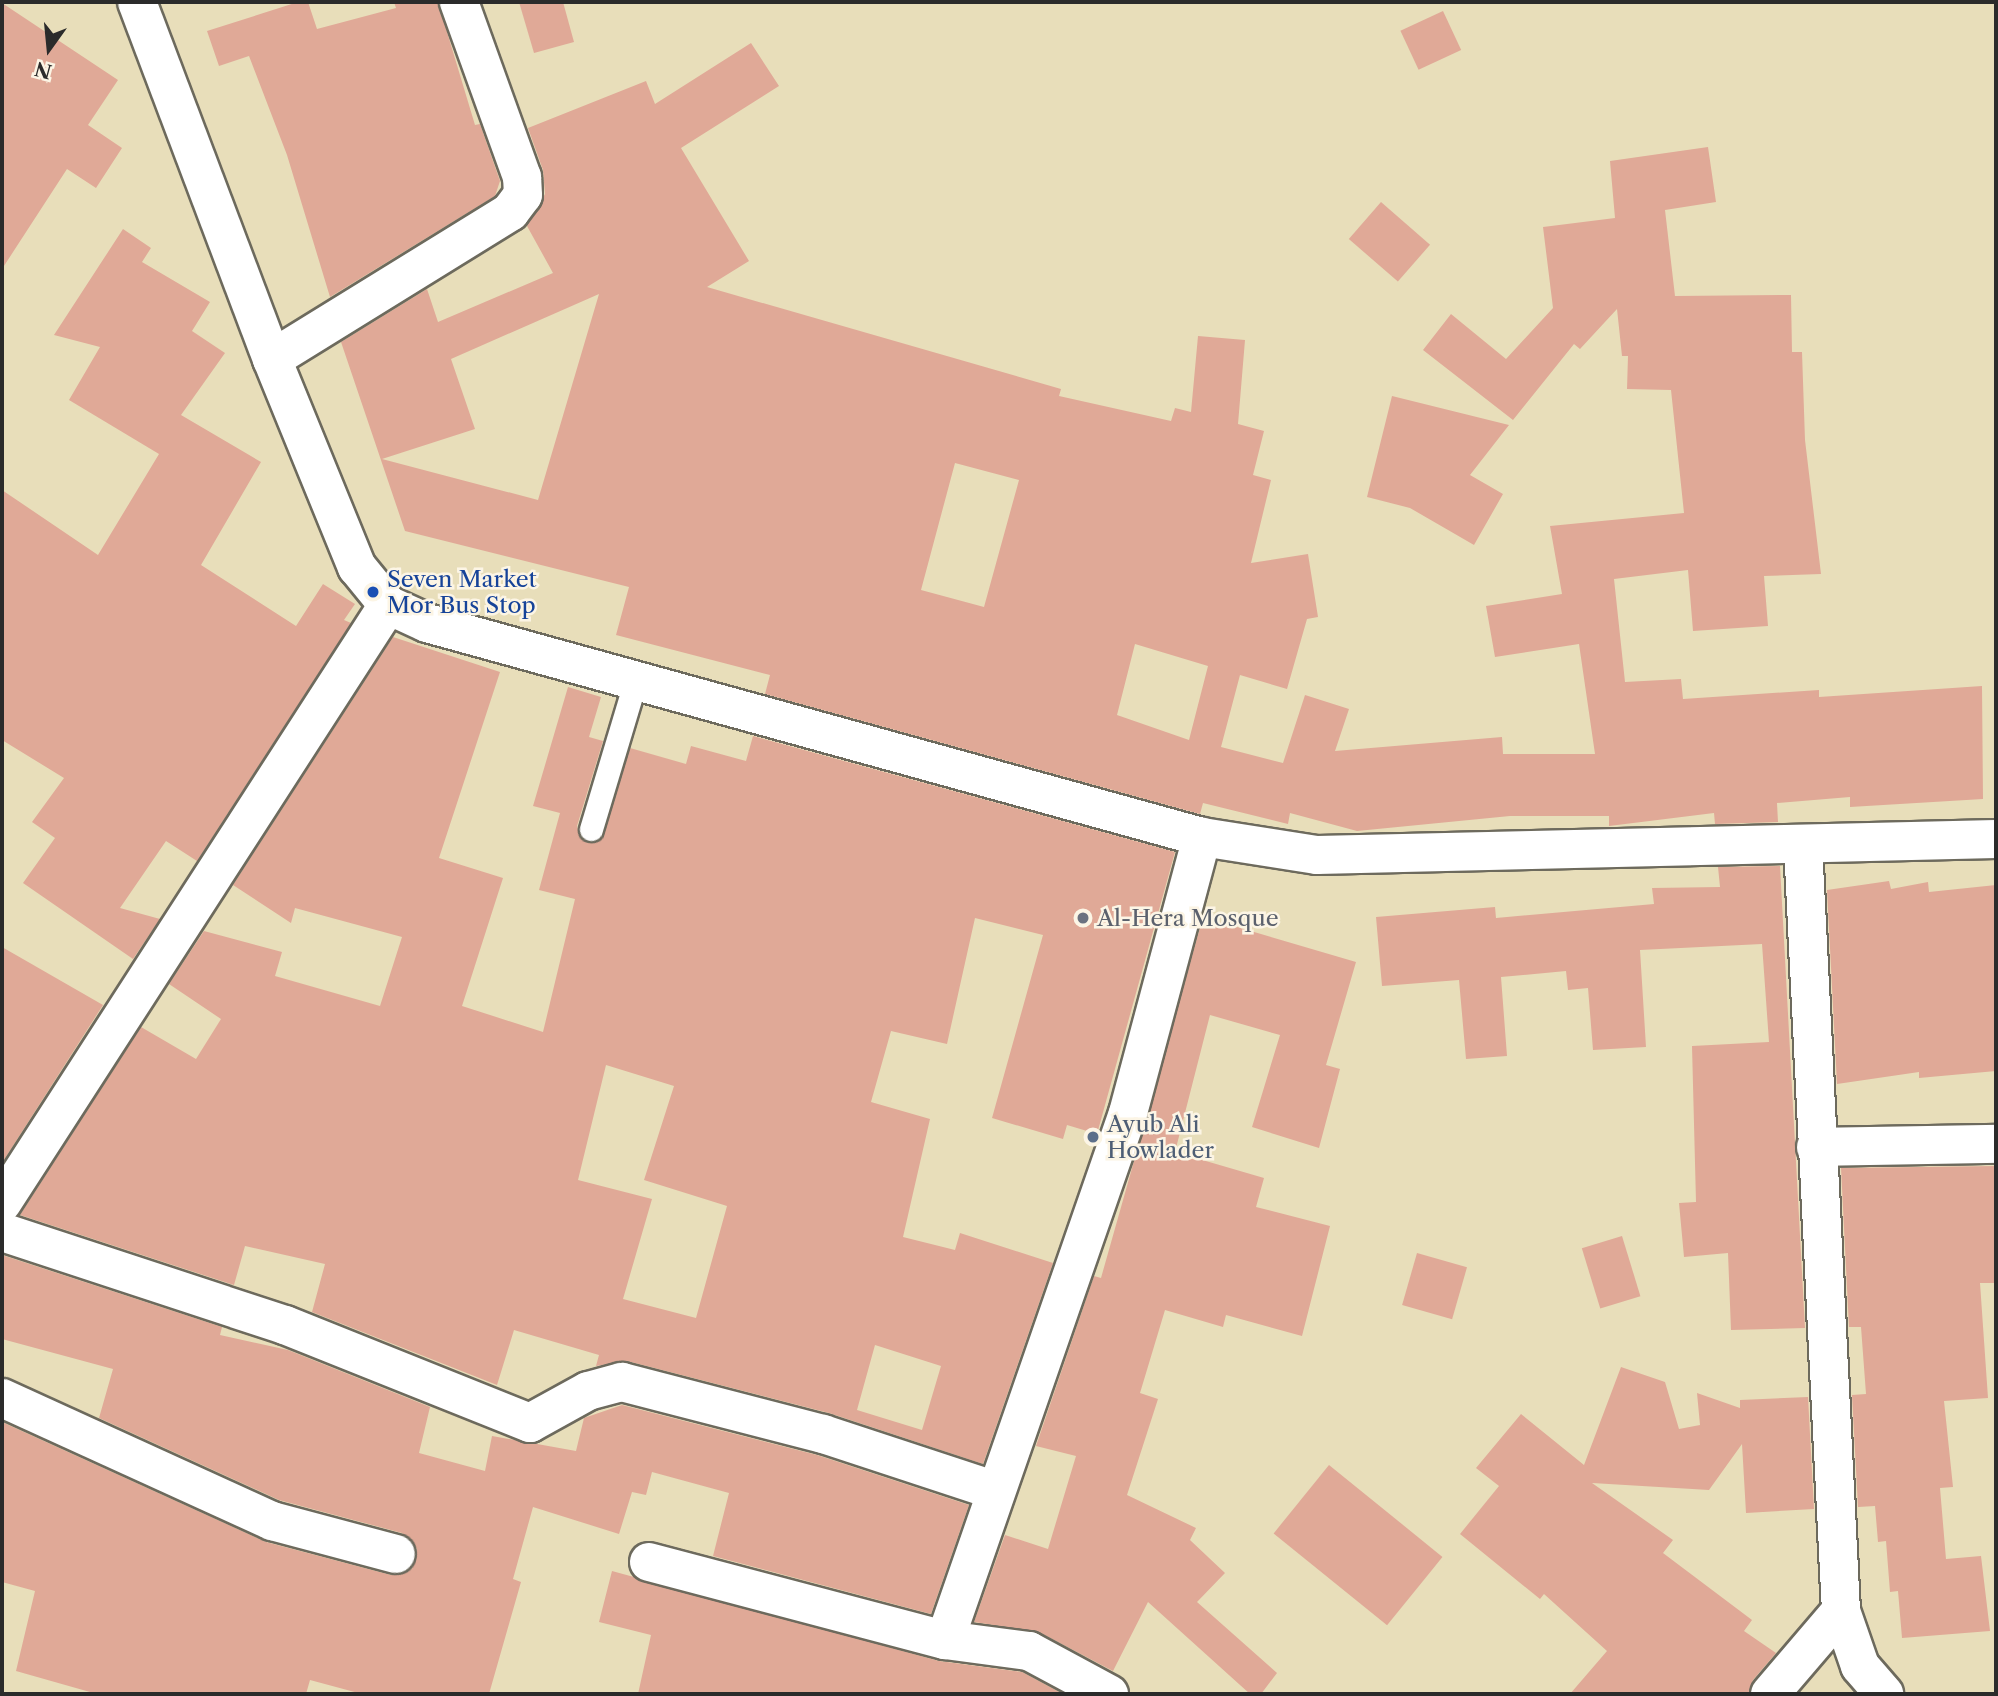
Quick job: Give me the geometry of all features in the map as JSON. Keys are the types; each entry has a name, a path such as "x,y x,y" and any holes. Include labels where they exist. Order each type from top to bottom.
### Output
{"street":[{"path":"137,2 272,359 357,567 388,605 427,624 1202,837 1317,855 1996,839"},
{"path":"272,359 510,212 523,195 522,177 459,2"},
{"path":"2,1203 388,605"},
{"path":"945,1640 1128,1113 1202,837"},
{"path":"1803,845 1841,1611 1860,1666 1884,1694"},
{"path":"1816,1147 1996,1144"},
{"path":"2,1232 285,1325 530,1423 588,1391 622,1381 823,1434 996,1491"},
{"path":"2,1398 272,1521 396,1554"},
{"path":"649,1562 945,1640 1029,1651 1109,1694"},
{"path":"1770,1694 1841,1611"}],"lane":[{"path":"591,829 635,682"}],"building":[{"path":"298,2 308,2 317,29 396,8 394,2 438,2 475,125 480,124 500,181 495,196 330,297 287,155 249,56 219,66 207,31"},
{"path":"519,2 563,2 574,42 534,53"},
{"path":"2,3 118,80 88,125 122,148 96,188 67,169 2,269"},
{"path":"1443,11 1461,50 1419,70 1400,31"},
{"path":"751,43 779,86 681,148 749,261 707,287 1061,389 1059,396 1171,421 1175,408 1191,412 1198,336 1245,340 1238,424 1264,431 1253,475 1271,480 1251,563 1308,554 1318,617 1307,619 1287,689 1240,675 1221,747 1283,763 1305,695 1349,709 1335,751 1502,737 1503,754 1595,754 1579,644 1495,657 1486,606 1562,594 1550,526 1684,513 1671,390 1627,389 1628,356 1622,356 1617,309 1580,349 1574,344 1513,420 1423,350 1451,314 1506,359 1553,308 1543,227 1615,218 1610,161 1708,147 1716,202 1665,210 1675,296 1791,295 1792,352 1802,352 1805,440 1821,574 1764,576 1768,626 1693,631 1688,570 1614,579 1625,682 1681,679 1683,699 1819,690 1819,697 1982,686 1983,799 1850,807 1850,797 1777,803 1778,822 1715,824 1714,813 1609,826 1609,816 1510,816 1357,831 1290,813 1288,824 1203,803 1200,814 765,694 770,675 616,635 629,587 405,531 341,342 427,289 438,322 553,273 527,226 545,194 543,170 528,128 646,81 655,104","holes":["599,294 538,500 382,459 475,429 451,359","955,463 1019,480 984,607 921,590","1135,644 1208,666 1189,740 1117,715"]},
{"path":"1381,202 1430,245 1398,282 1349,239"},
{"path":"123,229 151,248 142,262 210,302 192,331 225,353 181,415 261,462 201,565 296,626 323,584 355,604 344,620 351,623 197,861 166,841 120,908 160,919 133,959 23,883 55,838 32,822 64,778 2,740 2,490 98,555 159,454 69,400 100,347 54,335"},
{"path":"1392,396 1509,425 1470,475 1503,494 1474,545 1410,508 1367,497"},
{"path":"393,637 500,672 439,858 503,878 462,1006 543,1032 575,899 539,890 560,813 533,806 568,687 601,697 589,737 603,741 577,826 580,838 588,843 604,834 630,748 686,764 691,746 746,761 753,736 1175,852 1097,1134 1067,1125 1063,1139 992,1118 1043,935 975,918 947,1044 891,1031 871,1102 930,1119 903,1237 955,1250 960,1233 1053,1263 983,1464 829,1413 627,1361 596,1366 599,1355 514,1330 497,1385 312,1312 325,1264 245,1246 234,1285 20,1215 141,1027 196,1059 221,1019 169,984 204,931 282,952 275,976 380,1006 402,937 295,908 291,923 233,885","holes":["606,1065 674,1086 644,1180 727,1206 696,1318 623,1299 652,1199 578,1180","875,1345 941,1366 922,1430 857,1410"]},
{"path":"1780,866 1805,1328 1731,1330 1728,1253 1684,1257 1679,1203 1696,1202 1692,1046 1769,1042 1762,944 1640,950 1646,1047 1593,1050 1588,988 1568,990 1566,971 1501,977 1507,1056 1466,1059 1459,980 1382,986 1376,917 1495,907 1496,918 1654,904 1652,888 1720,887 1718,867"},
{"path":"1889,881 1891,889 1928,882 1929,892 1996,885 1996,1071 1919,1078 1919,1072 1837,1084 1827,890"},
{"path":"1203,917 1356,962 1326,1065 1340,1069 1319,1148 1252,1127 1280,1035 1210,1015 1175,1152 1264,1178 1256,1207 1330,1226 1302,1336 1226,1315 1223,1327 1165,1310 1140,1393 1158,1399 1127,1495 1196,1528 1190,1540 1225,1573 1197,1602 1277,1673 1261,1694 1250,1694 1148,1602 1113,1671 1039,1632 974,1622 1005,1535 1048,1549 1076,1456 1036,1446 1094,1276 1101,1278"},
{"path":"2,947 103,1005 2,1163"},
{"path":"1996,1166 1996,1283 1980,1283 1988,1398 1944,1401 1953,1487 1940,1488 1946,1559 1981,1556 1990,1631 1902,1638 1898,1591 1890,1592 1886,1541 1878,1542 1875,1506 1858,1507 1852,1395 1866,1394 1861,1327 1849,1327 1841,1168"},
{"path":"1622,1236 1640,1296 1600,1309 1582,1248"},
{"path":"1417,1253 1467,1267 1452,1319 1402,1305"},
{"path":"2,1255 222,1327 220,1335 288,1350 430,1407 419,1453 485,1471 492,1436 576,1451 584,1418 622,1405 817,1455 969,1505 931,1614 713,1556 729,1493 652,1472 646,1495 632,1492 619,1534 533,1507 513,1579 521,1582 489,1694 362,1694 310,1680 306,1694 97,1694 16,1671 35,1591 2,1582 2,1422 266,1542 391,1575 412,1569 417,1549 402,1533 279,1500 99,1418 113,1369 2,1339"},
{"path":"1621,1367 1665,1382 1679,1429 1700,1425 1697,1393 1740,1408 1740,1400 1808,1397 1814,1509 1746,1513 1742,1444 1709,1490 1592,1483 1673,1540 1663,1553 1752,1620 1744,1631 1776,1653 1753,1680 1749,1694 1570,1694 1607,1651 1544,1594 1540,1599 1460,1534 1499,1486 1476,1468 1521,1414 1584,1465"},
{"path":"1329,1465 1442,1557 1387,1625 1274,1533"},
{"path":"612,1571 939,1661 1022,1672 1063,1694 638,1694 651,1635 599,1622"}],"place":[{"name":"Seven Market Mor Bus Stop","path":"373,592"},
{"name":"Al-Hera Mosque","path":"1083,918"},
{"name":"Ayub Ali Howlader","path":"1093,1137"}]}
